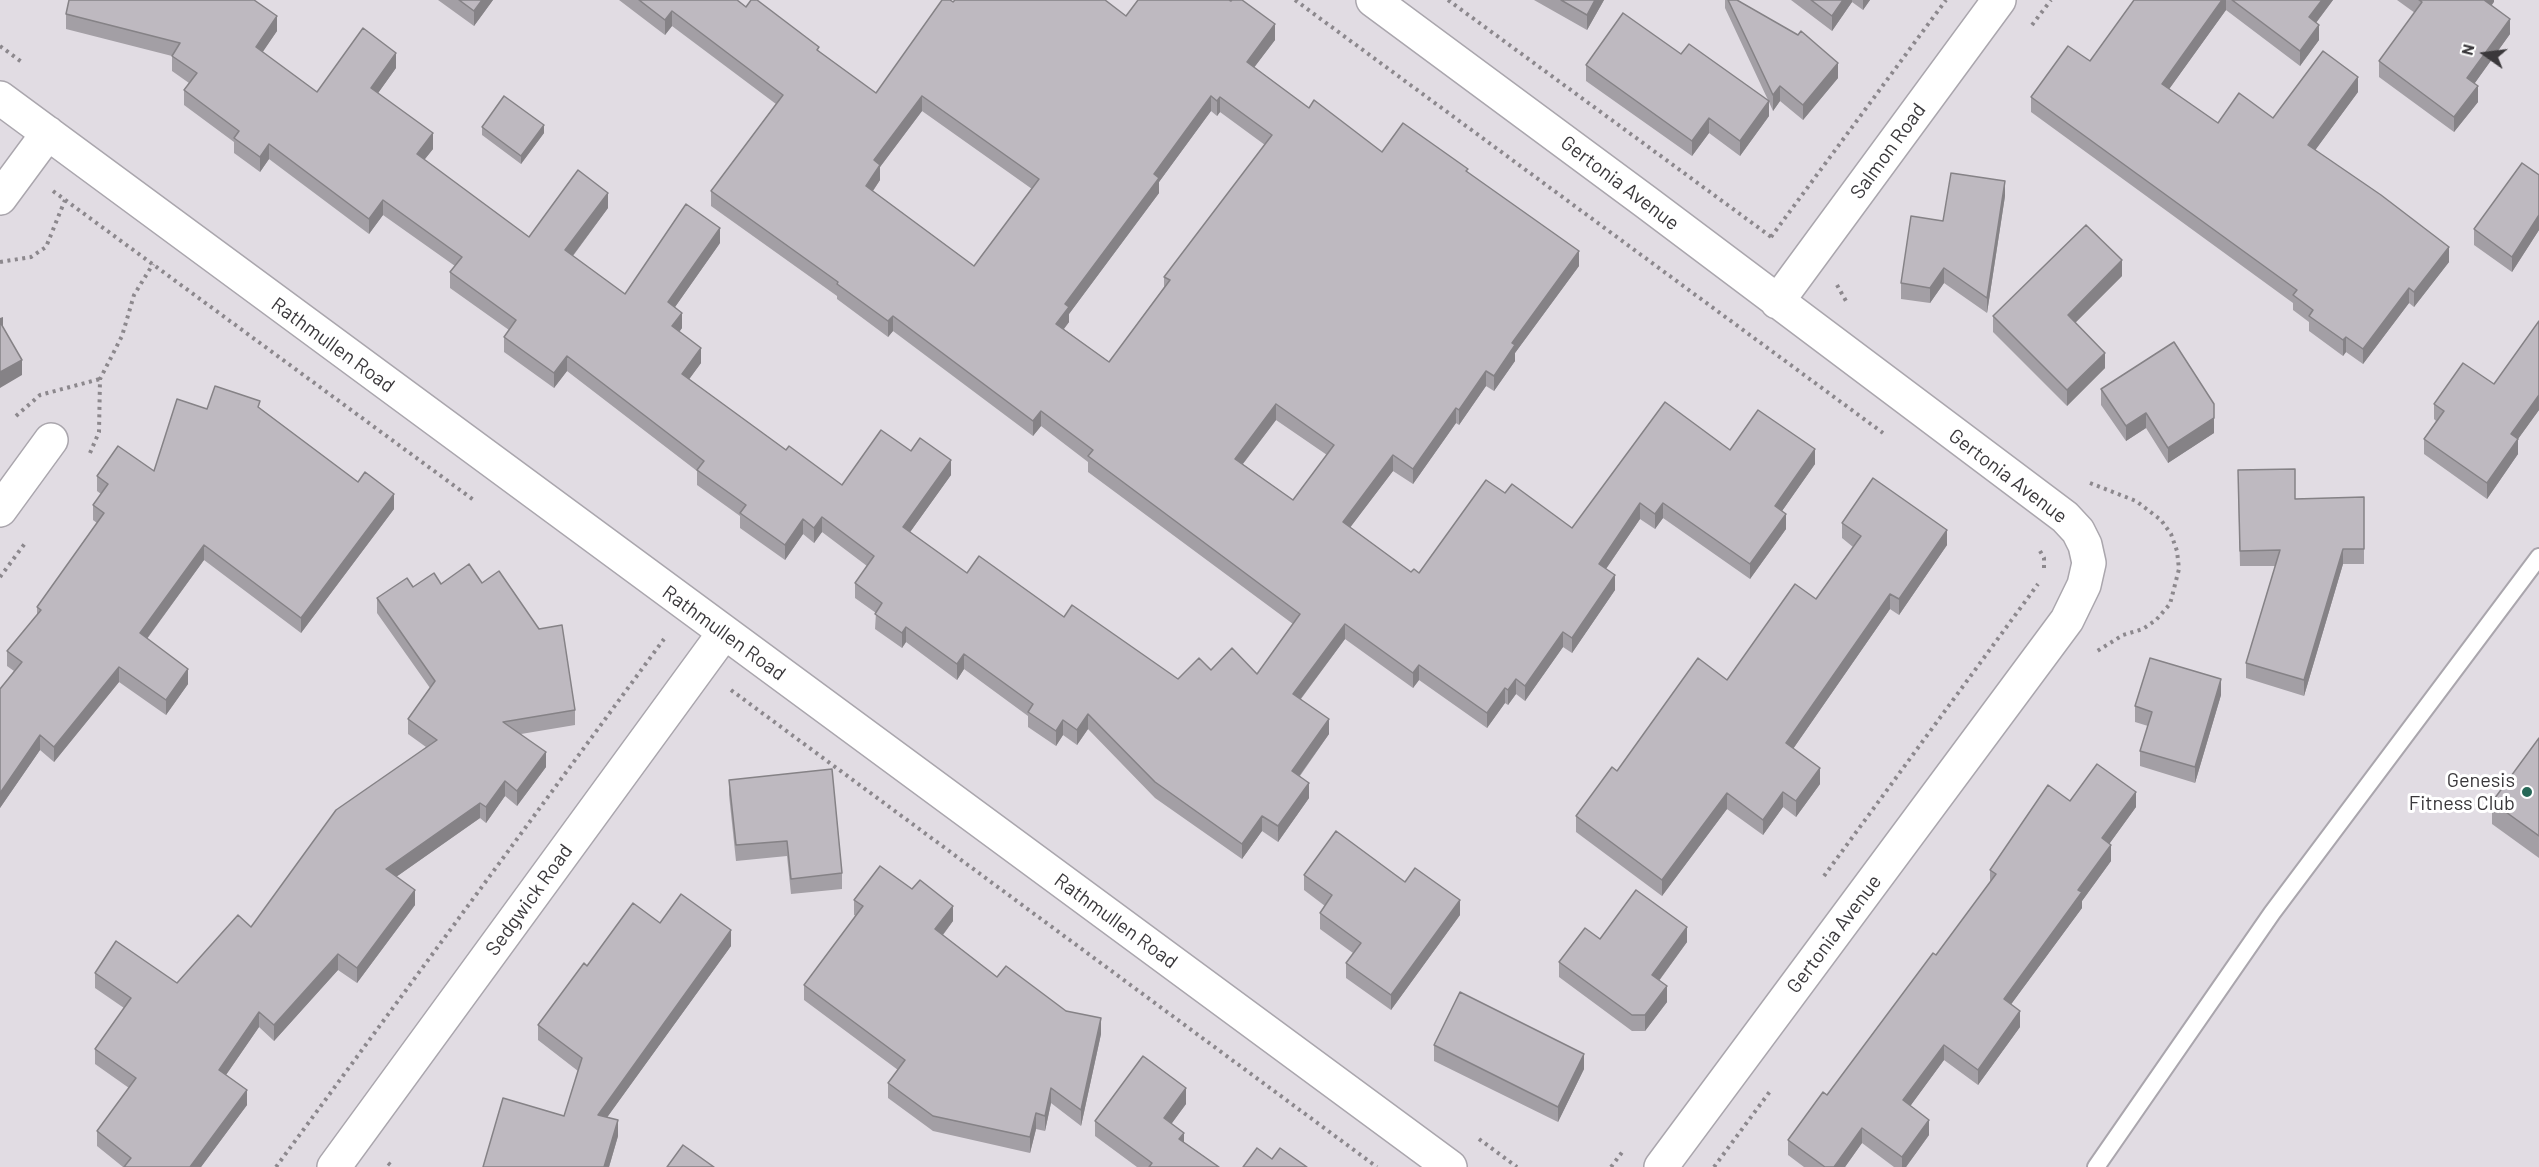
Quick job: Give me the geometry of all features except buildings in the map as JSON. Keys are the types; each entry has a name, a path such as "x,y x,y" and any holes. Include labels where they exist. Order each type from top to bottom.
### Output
{"street":[{"name":"Gertonia Avenue","path":"1373,0 2065,517 2078,531 2085,545 2089,563 2084,585 2067,620 1661,1167"},
{"name":"Salmon Road","path":"1776,302 1999,0"},
{"name":"Rathmullen Road","path":"0,98 1450,1167"},
{"path":"0,198 48,133"},
{"path":"0,510 51,440"},
{"name":"Sedgwick Road","path":"334,1167 724,633"}],"lane":[{"path":"2096,1167 2272,913 2539,557"}],"path":[{"path":"1295,0 1884,434"},
{"path":"1448,0 1770,237 1946,0"},
{"path":"48,187 481,505"},
{"path":"0,262 31,257 45,247 65,200"},
{"path":"84,463 99,432 100,379 122,336 134,295 153,264"},
{"path":"20,411 40,395 100,379"},
{"path":"1821,880 2038,584 2044,568 2044,558 2034,545"},
{"path":"276,1167 664,639 654,632"},
{"path":"734,692 1377,1167"},
{"path":"1611,1167 1625,1148"},
{"path":"388,1163 393,1167"}],"place":[{"name":"Genesis Fitness Club","path":"2527,792"}]}
